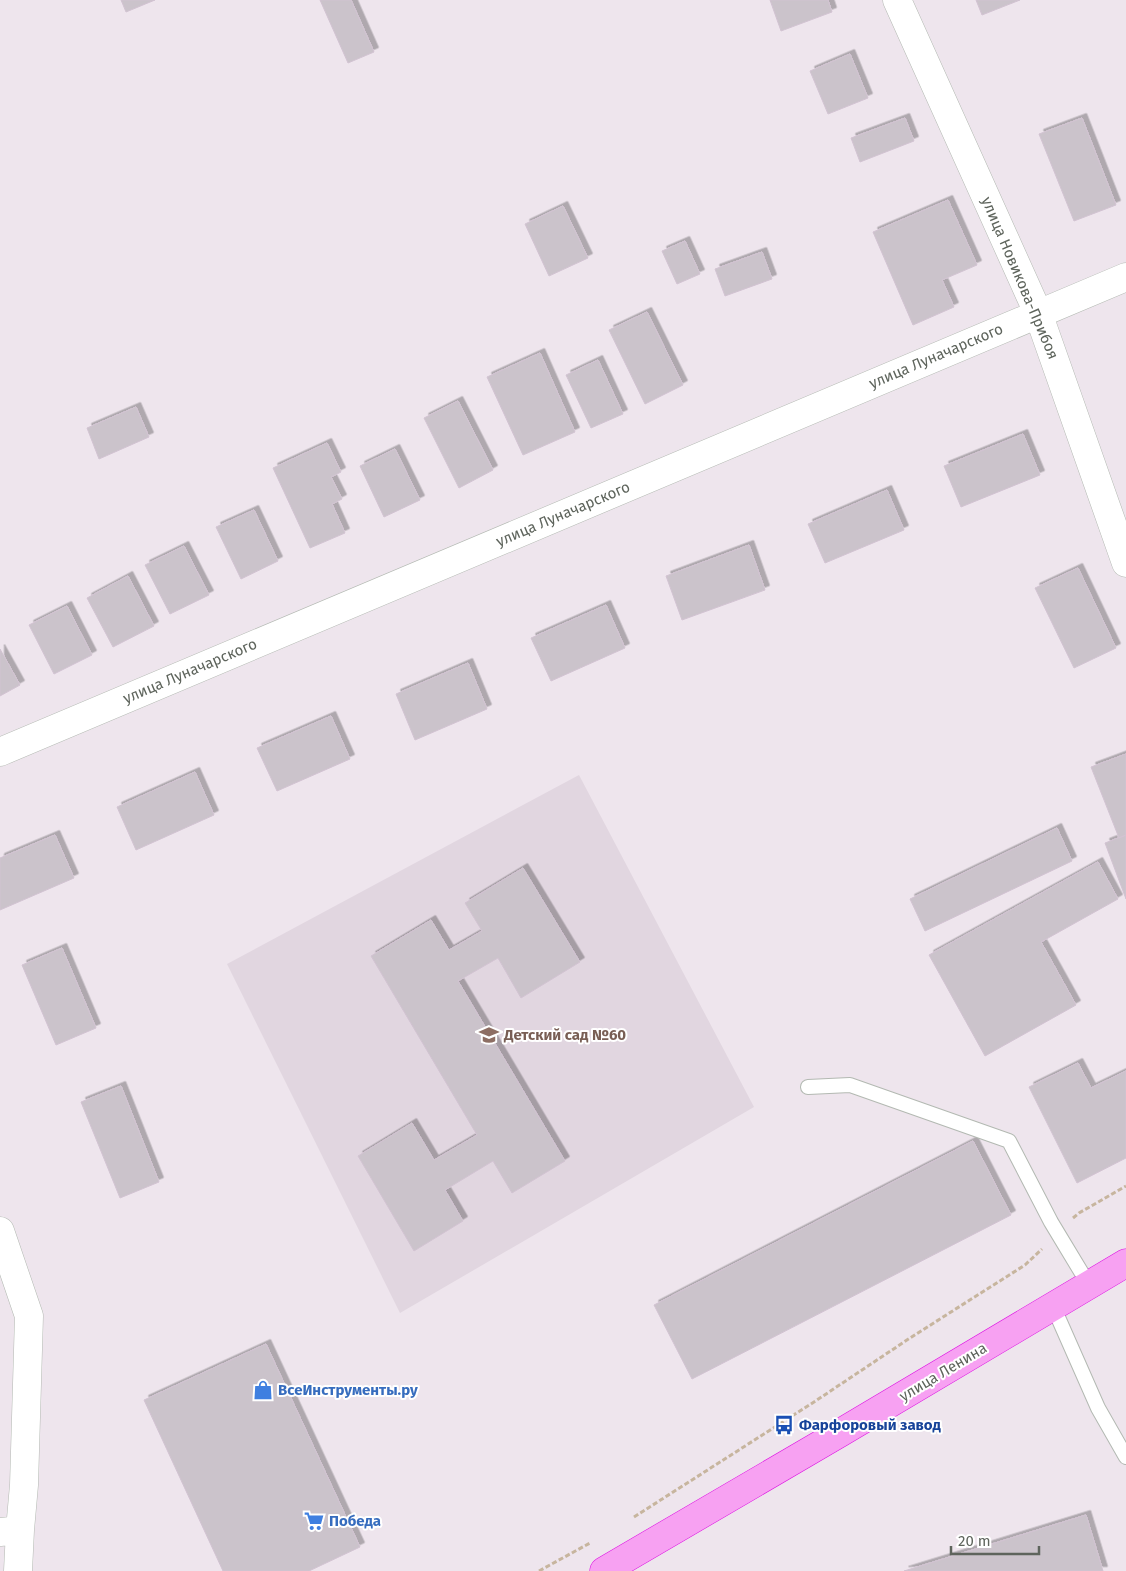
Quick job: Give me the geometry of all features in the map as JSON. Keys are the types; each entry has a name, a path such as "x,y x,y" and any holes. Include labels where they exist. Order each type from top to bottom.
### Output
{"highway":[{"name":"улица Ленина","path":"604,1571 1126,1263"}],"street":[{"name":"улица Новикова-Прибоя","path":"897,0 1038,313 1126,563"},
{"name":"улица Луначарского","path":"0,752 1126,277"},
{"path":"0,1231 29,1316 24,1485 10,1531 18,1571"}],"lane":[{"path":"808,1087 850,1085 1009,1141 1058,1233 1089,1285"},
{"path":"1053,1306 1098,1408 1126,1457"}],"path":[{"path":"633,1518 910,1338 1025,1266 1079,1213 1126,1186"},
{"path":"539,1571 590,1543"}],"shaded area":[{"name":"Детский сад №60","path":"579,775 754,1107 400,1313 227,964"}],"building":[{"path":"121,0 155,0 126,12"},
{"path":"320,0 351,0 374,52 348,63"},
{"path":"770,0 828,0 832,12 781,31"},
{"path":"976,0 1020,0 982,15"},
{"path":"850,54 868,98 828,114 810,71"},
{"path":"905,118 914,141 860,162 851,138"},
{"path":"1082,118 1116,205 1074,221 1039,134"},
{"path":"948,200 977,265 942,280 954,307 913,325 873,232"},
{"path":"563,206 588,258 549,276 525,224"},
{"path":"685,241 700,274 677,284 662,251"},
{"path":"762,252 772,279 725,296 715,269"},
{"path":"647,312 683,385 645,404 609,330"},
{"path":"540,353 575,432 523,455 487,377"},
{"path":"598,360 623,414 591,428 566,375"},
{"path":"458,401 493,470 459,488 424,418"},
{"path":"136,407 149,437 99,459 87,428"},
{"path":"1023,434 1040,475 961,507 944,466"},
{"path":"327,443 341,472 331,477 342,499 332,504 345,533 310,548 273,468"},
{"path":"395,449 420,500 384,517 360,466"},
{"path":"887,490 904,530 825,563 808,524"},
{"path":"254,510 278,561 241,579 216,527"},
{"path":"749,545 765,590 682,620 666,576"},
{"path":"184,546 209,595 170,614 145,565"},
{"path":"1078,568 1116,648 1074,668 1035,588"},
{"path":"128,576 154,626 113,647 87,598"},
{"path":"606,605 625,648 551,681 531,638"},
{"path":"67,606 92,655 54,674 29,625"},
{"path":"0,649 20,685 0,696"},
{"path":"468,663 487,709 415,740 396,694"},
{"path":"331,716 350,759 277,791 257,748"},
{"path":"1126,754 1126,835 1119,838 1091,767"},
{"path":"195,772 214,815 136,850 117,807"},
{"path":"1057,828 1072,861 925,931 910,899"},
{"path":"55,835 74,878 0,910 0,858"},
{"path":"1126,835 1126,899 1105,843"},
{"path":"1098,862 1118,899 1041,942 1076,1005 985,1056 929,955"},
{"path":"523,868 580,962 521,998 498,958 458,981 565,1161 512,1193 493,1161 445,1190 463,1221 414,1251 358,1156 412,1123 434,1160 477,1135 371,956 431,920 449,950 482,931 465,903"},
{"path":"62,948 96,1028 56,1045 22,965"},
{"path":"1078,1063 1091,1088 1126,1071 1126,1158 1077,1183 1029,1087"},
{"path":"121,1086 159,1182 120,1198 81,1102"},
{"path":"973,1141 1011,1215 692,1379 654,1305"},
{"path":"266,1344 360,1547 309,1571 223,1571 144,1400"},
{"path":"1086,1515 1103,1571 904,1571"}],"place":[{"name":"Детский сад №60","path":"489,1035"},
{"name":"ВсеИнструменты.ру","path":"263,1390"},
{"name":"Фарфоровый завод","path":"784,1425"},
{"name":"Победа","path":"314,1521"}]}
